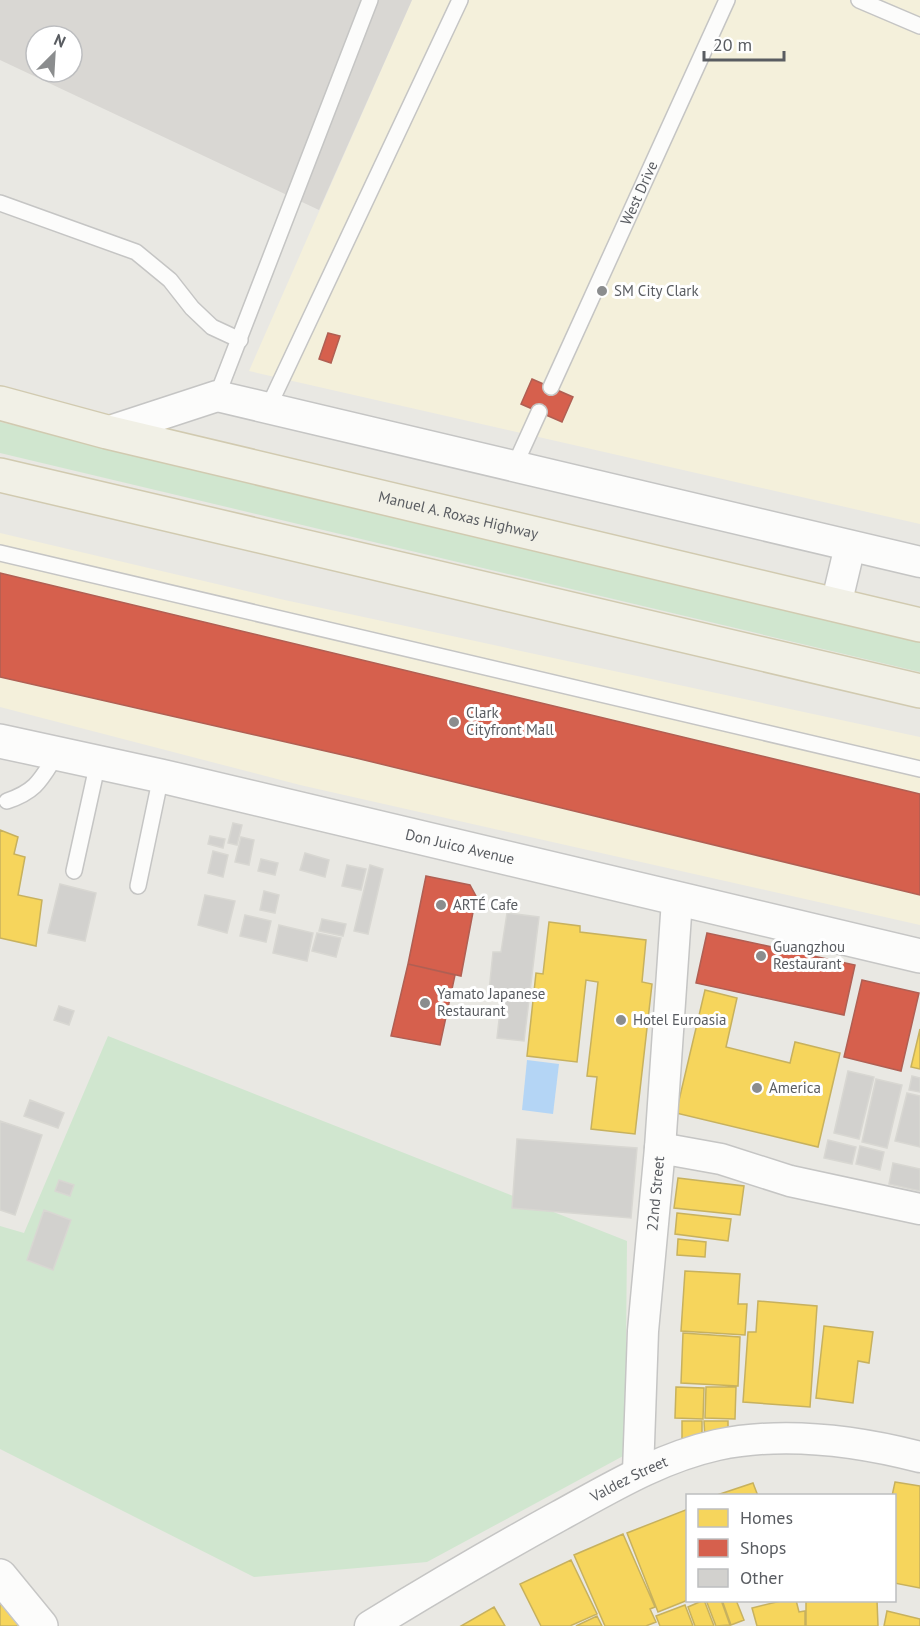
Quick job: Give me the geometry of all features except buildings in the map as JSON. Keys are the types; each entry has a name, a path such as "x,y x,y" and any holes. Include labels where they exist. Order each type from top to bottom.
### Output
{"main road":[{"name":"Manuel A. Roxas Highway","path":"0,403 107,432 920,625"},
{"path":"0,476 920,691"},
{"name":"Don Juico Avenue","path":"0,741 160,776 920,956"},
{"path":"0,1576 42,1626"}],"street":[{"path":"107,432 217,396 920,562"},
{"path":"836,605 850,546"},
{"path":"660,1148 677,900"},
{"name":"22nd Street","path":"638,1472 643,1331 660,1148 721,1159 790,1182 920,1209"},
{"name":"Valdez Street","path":"370,1626 462,1570 638,1472 674,1457 718,1445 804,1438 849,1442 920,1457"}],"lane":[{"path":"217,396 370,0"},
{"path":"268,408 460,0"},
{"name":"West Drive","path":"551,387 727,0"},
{"path":"859,0 920,26"},
{"path":"0,203 136,252 170,280 192,308 212,327 240,340"},
{"path":"514,467 540,412"},
{"path":"0,553 920,769"},
{"path":"7,801 27,794 38,783 57,754"},
{"path":"74,871 98,762"},
{"path":"138,886 160,776"}],"shaded area":[{"path":"0,0 412,0 319,210 51,84 84,84 84,24 24,24 24,71 0,60"},
{"name":"SM City Clark","path":"412,0 920,0 920,524 249,371"},
{"name":"Clark Cityfront Mall","path":"0,533 280,599 920,737 920,925 300,785 0,707"}],"green space":[{"path":"0,422 920,639 920,672 0,453"},
{"path":"108,1036 627,1241 625,1455 427,1562 254,1577 0,1449 0,1226 24,1233"}],"water":[{"path":"527,1060 559,1064 553,1114 522,1110"}],"place":[{"name":"SM City Clark","path":"602,291"},
{"name":"Clark Cityfront Mall","path":"454,722"},
{"name":"ARTÉ Cafe","path":"441,905"},
{"name":"Guangzhou Restaurant","path":"761,956"},
{"name":"Yamato Japanese Restaurant","path":"425,1003"},
{"name":"Hotel Euroasia","path":"621,1020"},
{"name":"America","path":"757,1088"}]}
